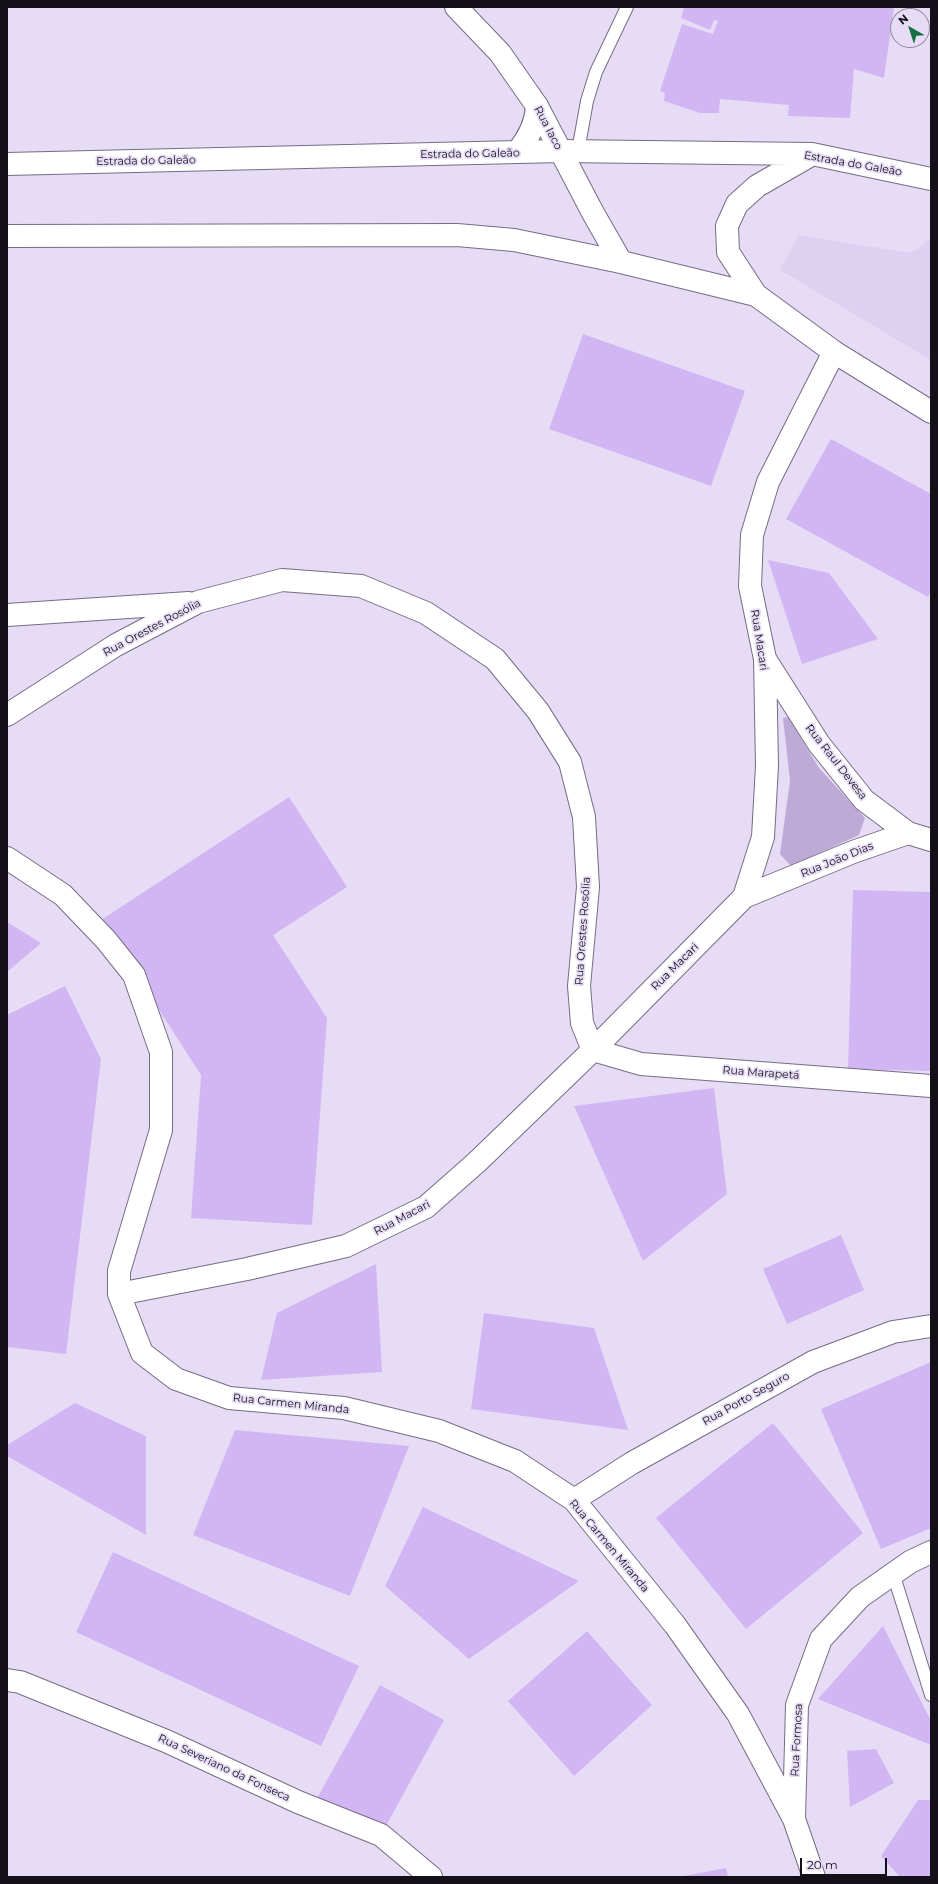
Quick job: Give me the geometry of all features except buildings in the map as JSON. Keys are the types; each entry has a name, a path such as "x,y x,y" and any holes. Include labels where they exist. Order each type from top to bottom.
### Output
{"street":[{"name":"Rua Iaco","path":"456,7 500,53 570,151 593,213 621,262"},
{"path":"517,152 527,140 536,119 537,106"},
{"name":"Estrada do Galeão","path":"7,164 570,151 812,154 931,179"},
{"path":"812,154 757,186 737,204 727,226 728,252 756,295 834,352 931,412"},
{"path":"7,236 457,235 514,240 621,262 756,295"},
{"name":"Rua Macari","path":"119,1294 247,1269 346,1246 426,1207 477,1162 593,1050 744,898 763,837 767,766 764,659 750,586 752,535 768,482 834,352"},
{"name":"Rua Orestes Rosólia","path":"7,715 116,645 198,602 282,580 361,586 426,613 495,659 538,711 570,762 584,817 588,887 579,986 582,1023 593,1050"},
{"path":"7,615 198,602"},
{"name":"Rua Raul Devesa","path":"764,659 819,744 864,800 908,833"},
{"path":"908,833 931,840"},
{"name":"Rua João Dias","path":"744,898 853,852 908,833"},
{"name":"Rua Carmen Miranda","path":"7,858 63,895 106,940 134,975 161,1052 161,1130 119,1271 119,1294 142,1353 176,1379 229,1398 344,1408 439,1431 515,1461 574,1500 675,1625 738,1714 794,1819 814,1877"},
{"name":"Rua Marapetá","path":"593,1050 641,1064 931,1086"},
{"name":"Rua Porto Seguro","path":"574,1500 632,1463 813,1362 893,1332 931,1326"},
{"name":"Rua Formosa","path":"794,1819 796,1705 821,1639 860,1597 910,1562 931,1552"},
{"name":"Rua Severiano da Fonseca","path":"7,1680 20,1682 166,1741 298,1802 381,1835 431,1877"}],"lane":[{"path":"570,151 596,72 627,7"},
{"path":"893,1573 931,1695"}],"shaded area":[{"path":"799,235 911,253 931,238 931,360 780,270"},
{"path":"788,717 819,768 865,818 859,835 791,866 780,854 790,781 783,718"}]}
